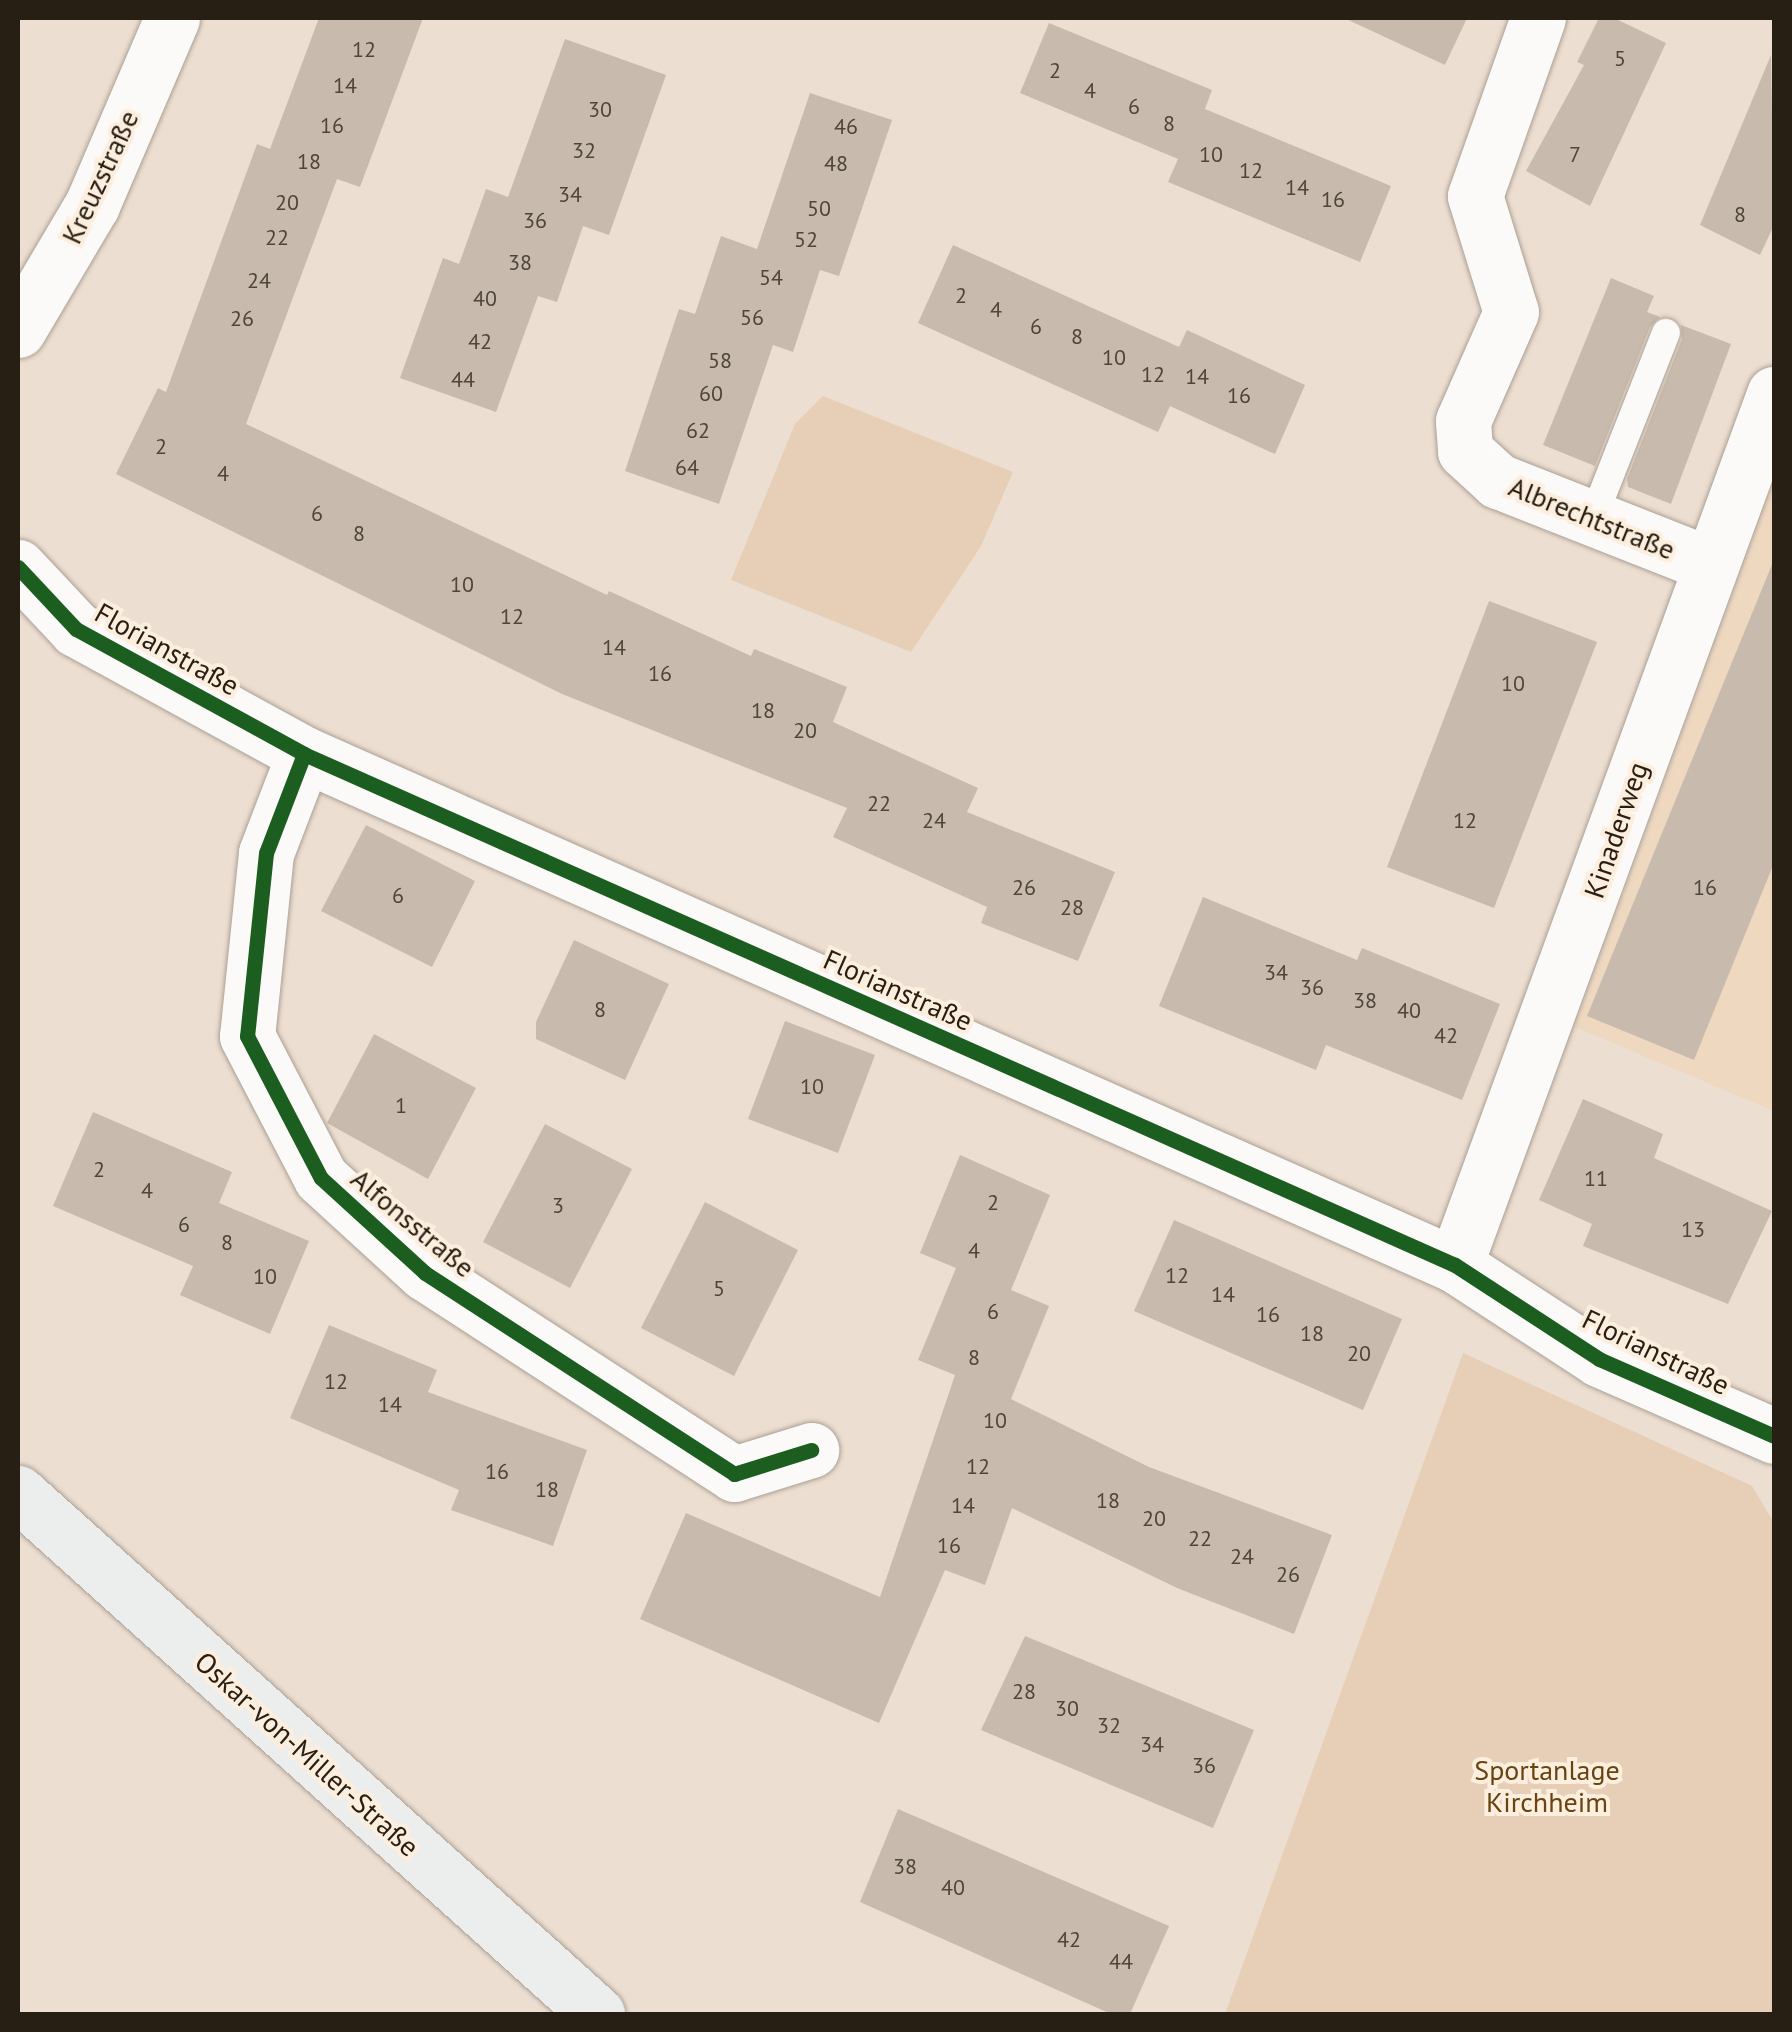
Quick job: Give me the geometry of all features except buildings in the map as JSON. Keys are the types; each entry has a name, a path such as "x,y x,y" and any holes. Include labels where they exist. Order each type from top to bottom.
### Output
{"main road":[{"name":"Oskar-von-Miller-Straße","path":"18,1493 597,2014"}],"street":[{"name":"Kreuzstraße","path":"18,330 92,205 172,18"},
{"name":"Albrechtstraße","path":"1538,18 1474,196 1511,312 1463,421 1465,451 1498,481 1709,564"},
{"name":"Kinaderweg","path":"1456,1266 1774,394"},
{"name":"Florianstraße","path":"18,567 76,629 304,754 1456,1266 1599,1359 1774,1436"},
{"name":"Alfonsstraße","path":"304,754 266,853 248,1036 321,1178 425,1272 734,1474 811,1450"}],"lane":[{"path":"1593,518 1666,333"}],"shaded area":[{"path":"1774,483 1774,1111 1575,1027"}],"green space":[{"path":"823,396 1013,472 981,546 911,652 731,580 795,424"},
{"name":"Sportanlage Kirchheim","path":"1463,1353 1752,1486 1774,1523 1774,2014 1225,2014"}],"cycle path":[{"path":"18,567 76,629 304,754 1455,1265 1599,1359 1774,1436"},
{"path":"304,754 266,853 247,1036 321,1178 425,1273 734,1474 811,1450"}]}
